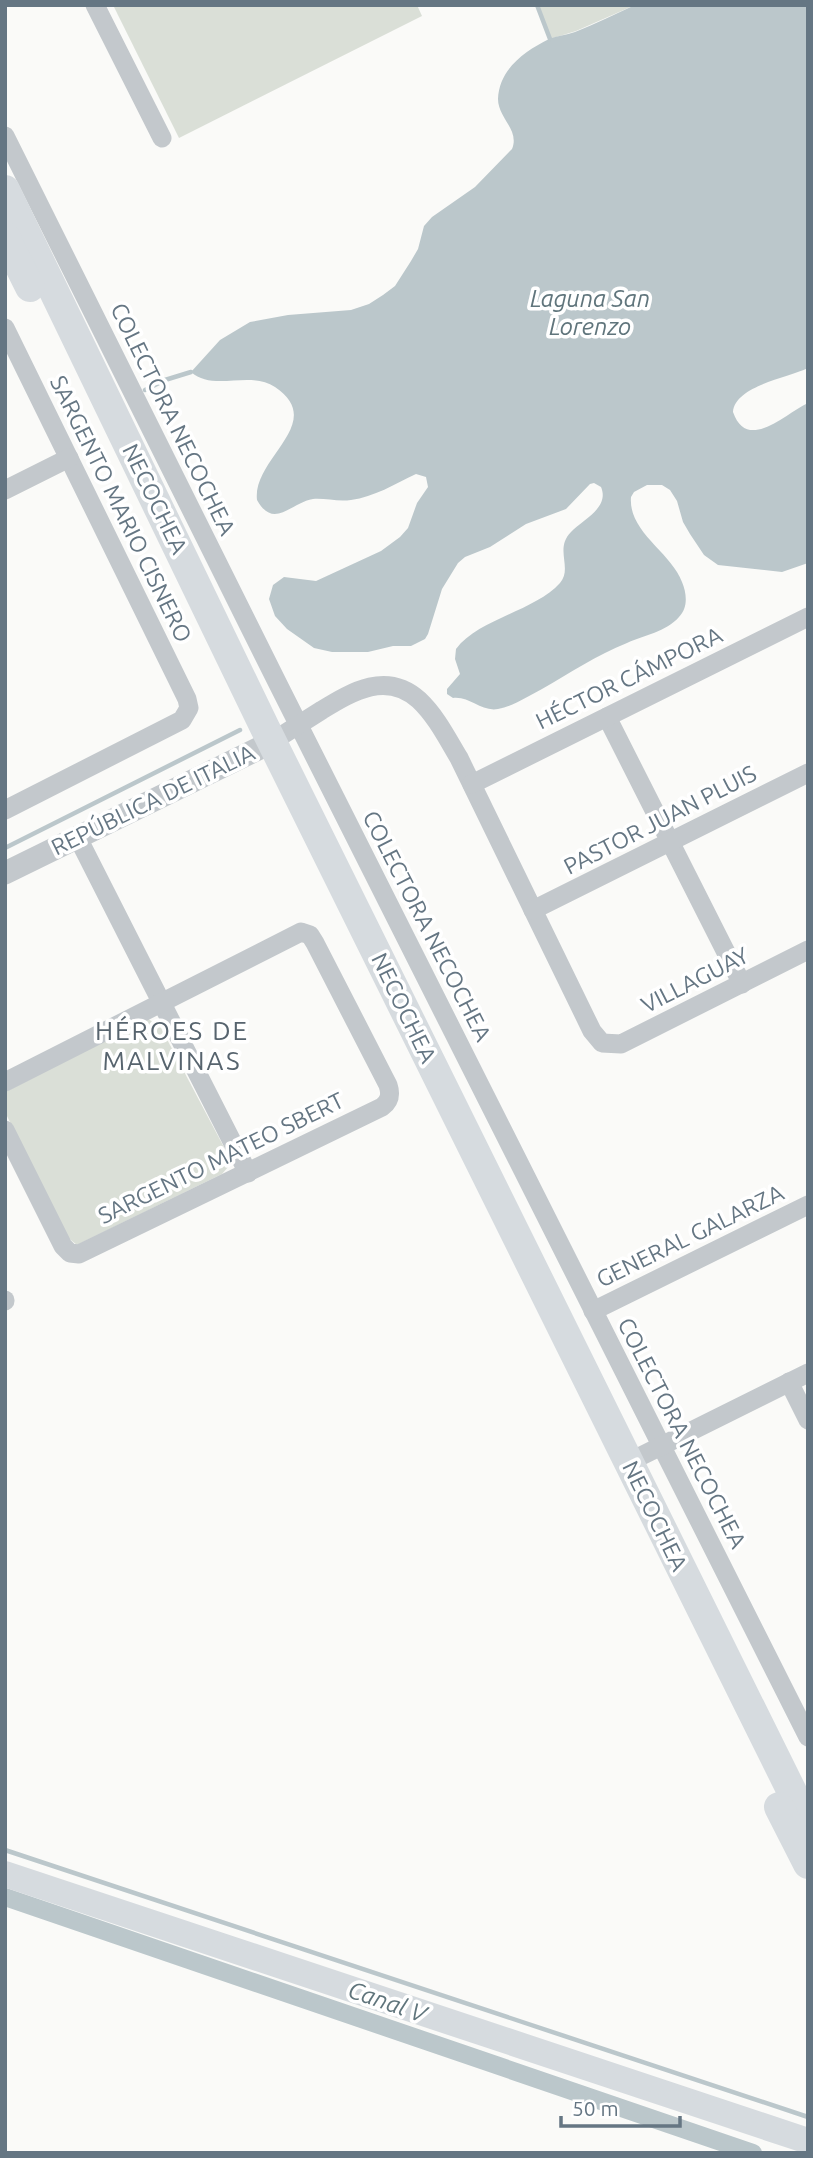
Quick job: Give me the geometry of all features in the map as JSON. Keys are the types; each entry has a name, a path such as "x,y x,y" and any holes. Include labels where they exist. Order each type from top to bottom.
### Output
{"main road":[{"name":"NECOCHEA","path":"5,190 263,746 808,1864"},
{"name":"NECOCHEA","path":"5,237 629,1462 808,1824"},
{"path":"5,1874 808,2141"}],"street":[{"path":"95,5 162,138"},
{"name":"COLECTORA NECOCHEA","path":"5,136 661,1446 802,1712 808,1737"},
{"name":"SARGENTO MARIO CISNERO","path":"5,328 189,704 188,713 177,723 5,810"},
{"path":"5,490 69,458"},
{"name":"HÉCTOR CÁMPORA","path":"472,784 808,617"},
{"name":"REPÚBLICA DE ITALIA","path":"5,873 263,746 344,696 377,685 400,688 426,707 445,734 592,1031 602,1043"},
{"path":"607,717 742,984"},
{"name":"PASTOR JUAN PLUIS","path":"533,910 808,773"},
{"path":"78,838 248,1172"},
{"name":"SARGENTO MATEO SBERT","path":"5,1130 63,1246 70,1253 84,1253 382,1107 390,1097 388,1085 315,943 306,933 296,933 161,1002"},
{"name":"VILLAGUAY","path":"602,1043 621,1044 808,950"},
{"path":"5,1082 161,1002"},
{"name":"GENERAL GALARZA","path":"593,1311 808,1205"},
{"path":"629,1462 808,1373"},
{"path":"789,1382 808,1420"}],"shaded area":[{"path":"113,5 417,5 422,16 179,138"},
{"path":"537,5 635,5 576,31 550,39"},
{"path":"148,1019 160,1026 227,1153 228,1167 222,1174 77,1245 66,1236 5,1112 5,1092"}],"water":[{"name":"Laguna San Lorenzo","path":"635,5 808,5 808,368 752,389 736,403 733,412 739,424 757,430 768,427 808,403 808,563 782,572 718,565 704,555 690,534 670,490 662,485 647,485 634,492 631,497 632,509 636,521 677,571 682,582 686,601 682,613 674,622 605,653 542,689 498,709 486,708 447,694 447,689 460,674 455,659 456,649 466,639 492,622 536,601 560,583 565,571 563,552 566,538 594,513 602,501 601,487 594,483 566,509 526,524 458,563 442,589 425,639 411,646 393,646 368,652 332,652 314,648 287,629 275,616 269,599 273,585 284,577 316,581 381,551 408,528 417,503 428,487 426,477 416,474 384,490 360,498 313,499 283,512 270,513 263,509 257,500 259,485 265,470 291,428 294,414 289,400 265,382 210,380 191,372 220,340 250,322 288,315 351,310 369,304 395,286 418,249 424,226 432,217 475,187 512,149 513,136 501,112 498,99 499,88 508,70 523,55 549,39 575,32"}],"waterway":[{"path":"537,5 550,39"},
{"path":"145,390 191,372"},
{"path":"5,848 240,730"},
{"path":"5,1850 808,2117"},
{"name":"Canal V","path":"5,1897 753,2153"}],"district":[{"name":"HÉROES DE MALVINAS","path":"172,1046"}]}
